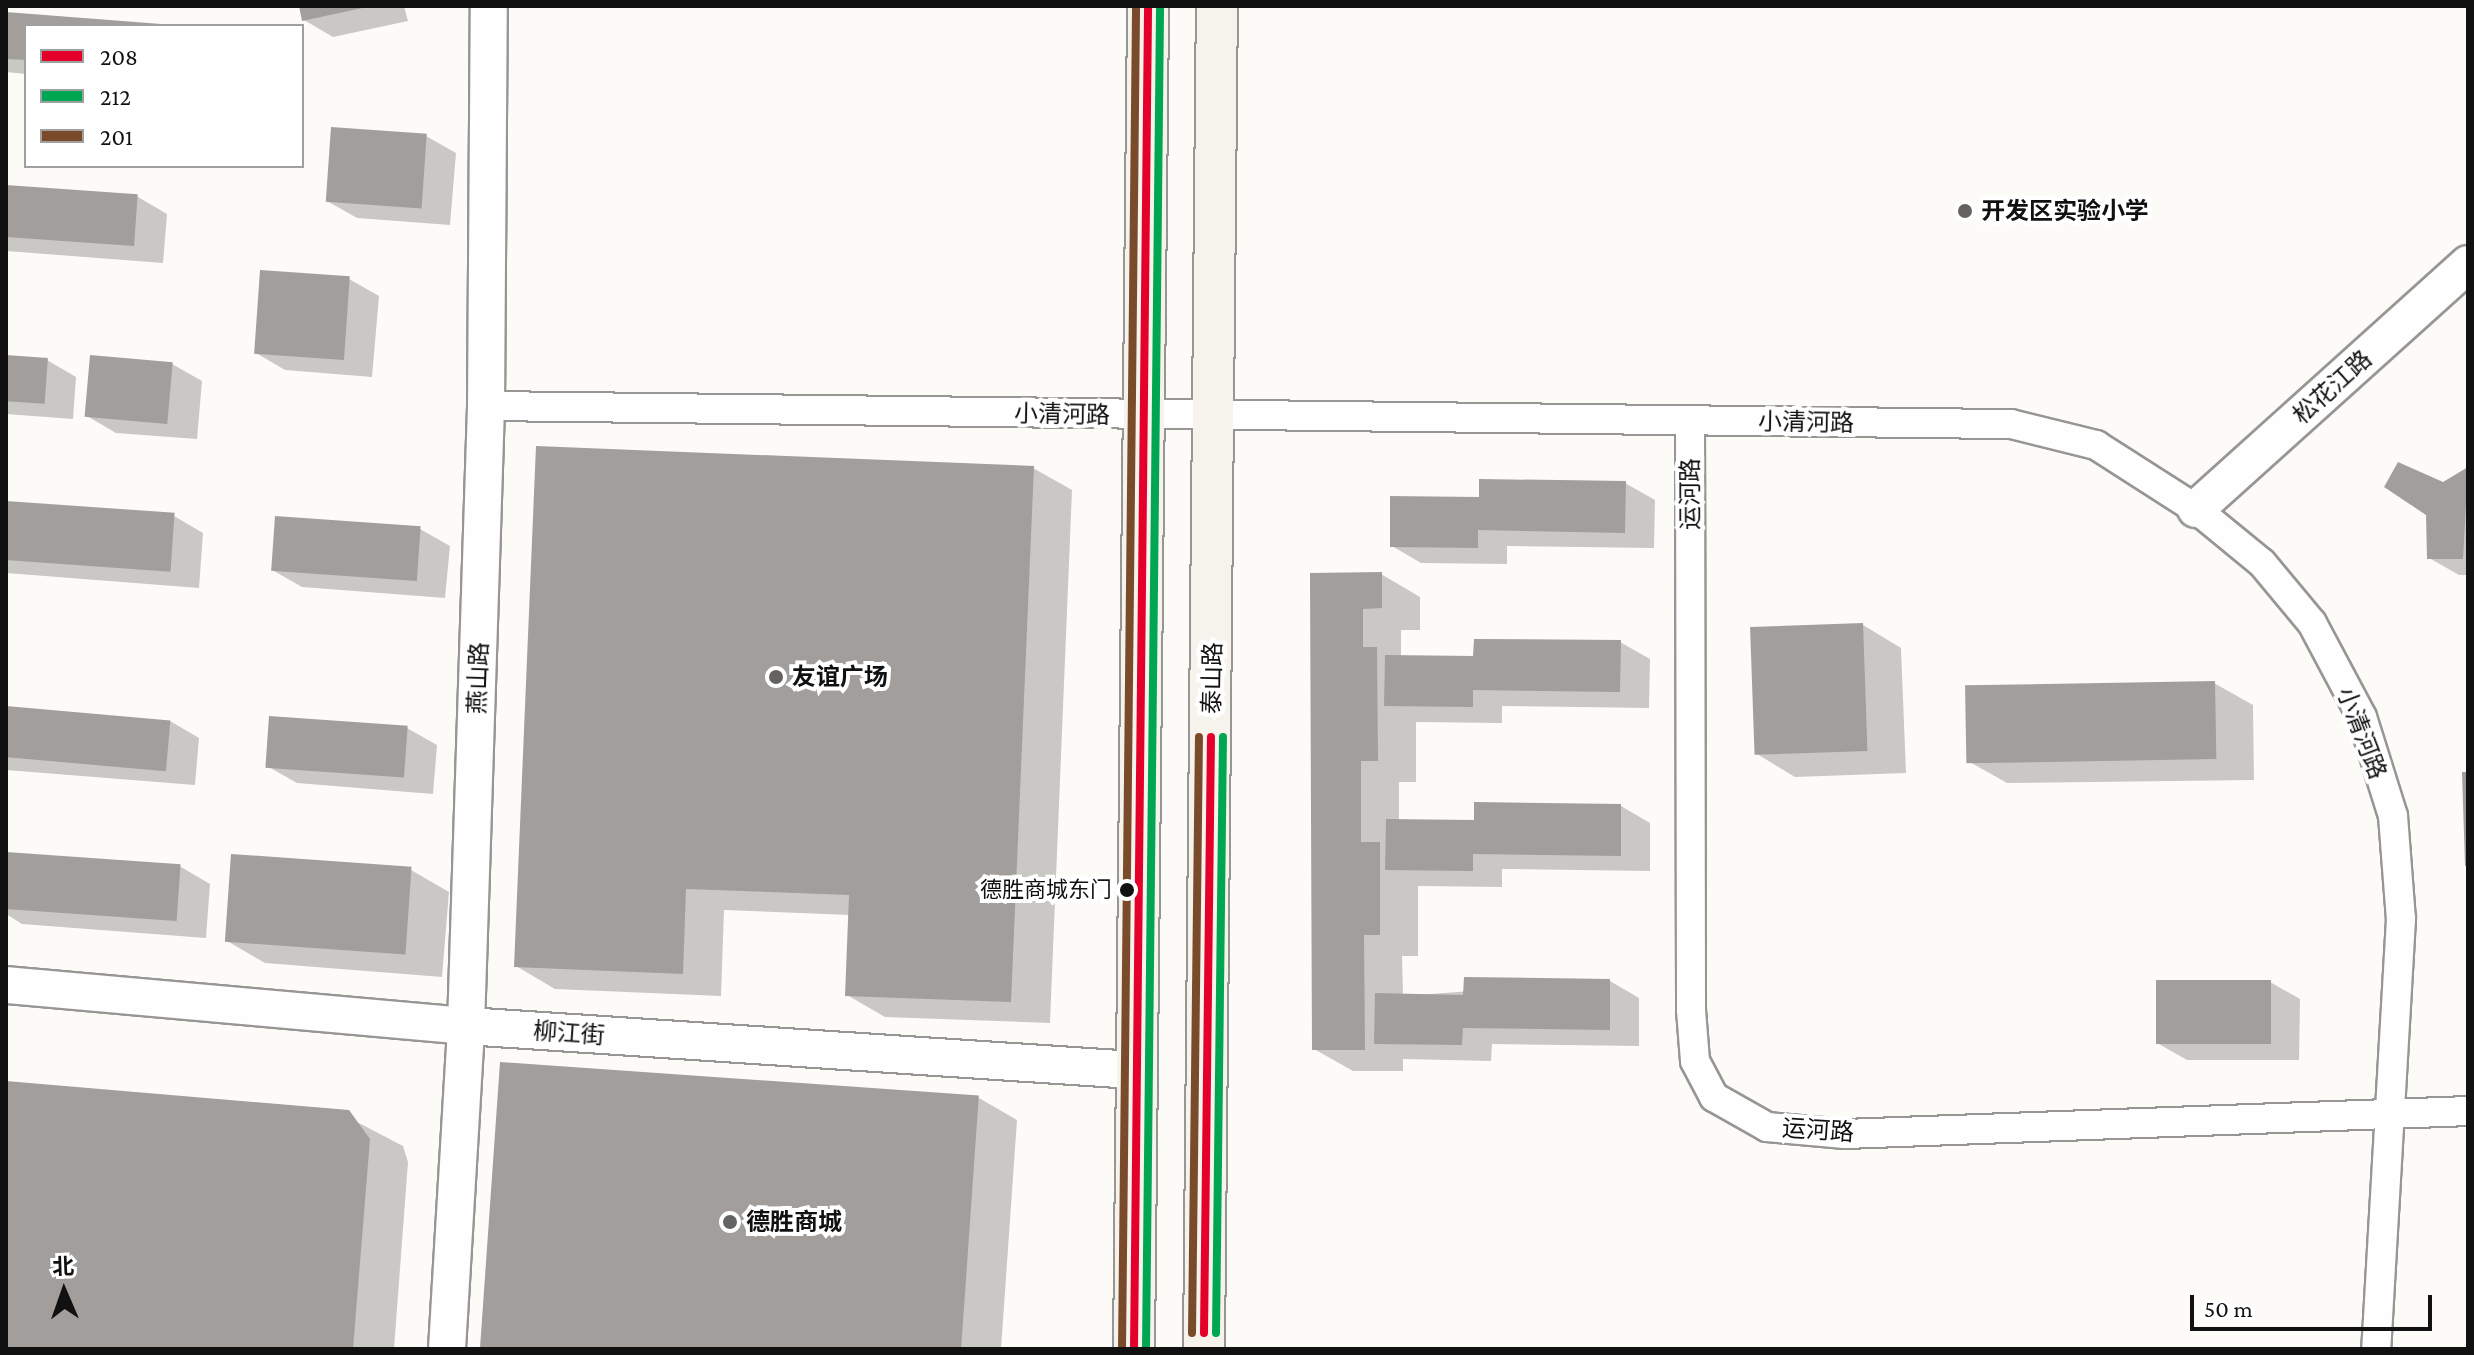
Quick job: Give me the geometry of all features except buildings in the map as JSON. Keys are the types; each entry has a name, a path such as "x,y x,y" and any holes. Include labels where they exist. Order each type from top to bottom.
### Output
{"main road":[{"path":"1134,1349 1133,1070 1147,415 1148,6"},
{"name":"泰山路","path":"1204,1349 1217,6"}],"street":[{"name":"燕山路","path":"447,1349 466,1026 486,406 489,6"},
{"name":"松花江路","path":"2196,509 2468,264"},
{"name":"小清河路","path":"486,406 2011,424 2096,445 2196,509 2262,563 2312,623 2362,717 2393,816 2400,905 2376,1349"},
{"name":"运河路","path":"1690,420 1691,1010 1695,1061 1714,1097 1767,1127 1845,1134 2468,1111"},
{"name":"柳江街","path":"6,985 466,1026 1133,1070"}],"transit line":[{"name":"201","path":"1122,1349 1136,6"},
{"name":"208","path":"1134,1349 1148,6"},
{"name":"212","path":"1146,1349 1160,6"},
{"name":"201","path":"1192,1333 1199,737"},
{"name":"208","path":"1204,1333 1211,737"},
{"name":"212","path":"1216,1333 1223,737"}],"place":[{"name":"开发区实验小学","path":"1965,211"},
{"name":"友谊广场","path":"776,677"},
{"name":"德胜商城东门","path":"1127,890"},
{"name":"德胜商城","path":"730,1222"}]}
